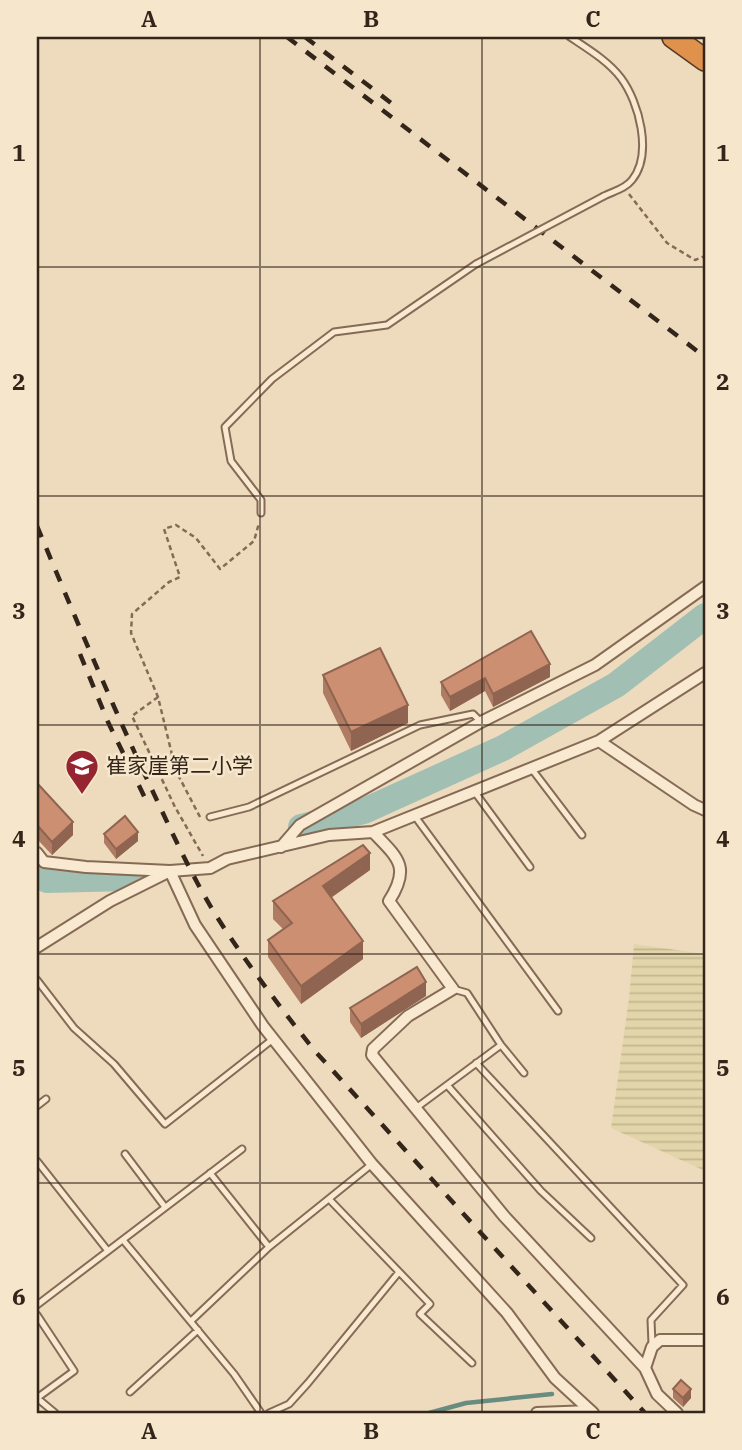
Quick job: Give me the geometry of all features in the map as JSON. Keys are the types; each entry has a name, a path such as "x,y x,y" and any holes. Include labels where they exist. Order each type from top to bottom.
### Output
{"highway":[{"path":"673,37 705,60"}],"street":[{"path":"281,847 300,825 481,722 596,665 705,587"},
{"path":"37,853 44,862 86,867 170,870 210,868 227,859 329,835 373,832 599,741 704,677"},
{"path":"599,741 705,810"},
{"path":"373,832 391,851 401,870 398,887 389,901 453,989 408,1016 373,1049 372,1055 503,1216 645,1368 657,1394 677,1413"},
{"path":"37,947 110,901 170,870"},
{"path":"170,870 195,925 262,1026 372,1164 508,1313 555,1378 592,1412"},
{"path":"645,1368 652,1347 660,1340 705,1340"},
{"path":"537,1413 592,1412"}],"lane":[{"path":"261,513 261,499 231,461 225,427 272,379 334,332 387,325 476,264 624,187 632,180 639,169 641,154 641,127 634,101 628,88 611,67 570,37"},
{"path":"210,817 249,807 419,725 473,714 481,722"},
{"path":"531,768 582,835"},
{"path":"474,791 530,867"},
{"path":"414,815 558,1012"},
{"path":"37,981 74,1028 114,1064 165,1124 273,1039"},
{"path":"453,989 467,993 501,1045 524,1073"},
{"path":"416,1108 501,1045"},
{"path":"476,1063 683,1285 651,1320 652,1347"},
{"path":"447,1085 541,1191 591,1238"},
{"path":"37,1107 46,1100"},
{"path":"37,1305 242,1149"},
{"path":"125,1154 165,1207"},
{"path":"37,1161 108,1251"},
{"path":"191,1321 269,1247 372,1164"},
{"path":"210,1173 269,1247"},
{"path":"329,1199 429,1304 420,1314 472,1363"},
{"path":"123,1240 234,1374 261,1413"},
{"path":"269,1413 289,1404 399,1272"},
{"path":"37,1315 74,1371 37,1398 55,1413"},
{"path":"130,1392 198,1330"}],"path":[{"path":"624,187 667,243 695,260 705,256"},
{"path":"210,817 200,817 176,771 158,697 131,633 132,614 169,582 180,578 164,529 176,525 196,538 220,569 254,541 261,513"},
{"path":"158,697 132,716 175,807 210,868"}],"shaded area":[{"path":"634,944 705,954 705,1171 611,1128"}],"building":[{"path":"531,631 550,664 493,694 485,678 450,697 441,682"},
{"path":"380,648 408,705 351,732 323,675"},
{"path":"37,783 73,822 52,842 37,825"},
{"path":"125,816 138,832 116,849 104,834"},
{"path":"363,845 370,853 323,886 363,941 301,986 268,940 292,923 273,901"},
{"path":"417,967 426,982 361,1024 350,1008"},
{"path":"681,1380 691,1389 683,1398 673,1389"}],"waterway":[{"path":"301,827 364,811 503,748 616,685 705,616"},
{"path":"37,876 47,880 129,878"},
{"path":"429,1413 466,1403 552,1394"}],"railway":[{"path":"287,37 705,357"},
{"path":"305,37 399,109"},
{"path":"37,526 103,682 188,865 240,952 314,1050 645,1413"},
{"path":"80,654 108,722 145,798"}],"place":[{"name":"崔家崖第二小学","path":"82,796"}]}
